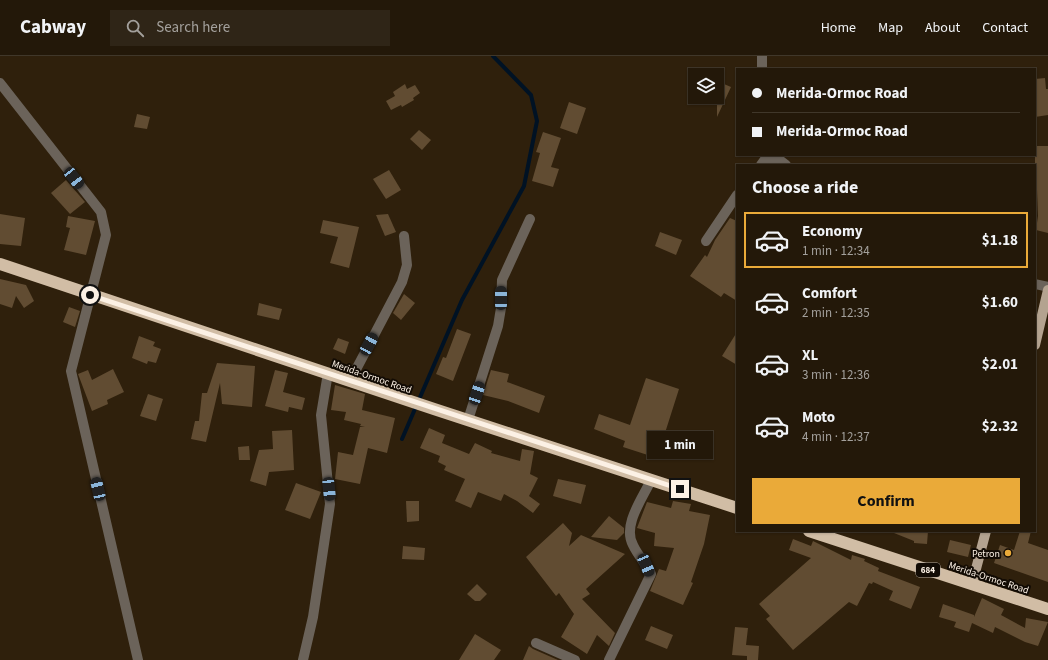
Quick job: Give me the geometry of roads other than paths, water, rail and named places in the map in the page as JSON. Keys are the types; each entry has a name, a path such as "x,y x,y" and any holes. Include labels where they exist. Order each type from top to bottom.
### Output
{"highway":[{"name":"Merida-Ormoc Road","path":"0,264 434,409 736,508"},
{"name":"Merida-Ormoc Road","path":"812,532 1048,609"}],"main road":[{"path":"1036,341 1048,288"},
{"path":"972,584 986,532"}],"street":[{"path":"762,56 762,68"},
{"path":"0,84 101,212 106,235 71,372 138,660"},
{"path":"762,164 766,158 776,156 785,164"},
{"path":"706,241 736,196"},
{"path":"468,420 498,326 501,308 502,280 530,219"},
{"path":"350,381 402,282 407,265 404,236"},
{"path":"1036,284 1048,288"},
{"path":"303,660 312,617 330,504 321,415 328,373"},
{"path":"609,660 650,574 628,535 631,524 651,480"},
{"path":"536,643 574,660"}],"waterway":[{"path":"402,439 462,300 524,186 537,121 531,95 493,56"}],"place":[{"name":"Petron","path":"1008,553"}]}
